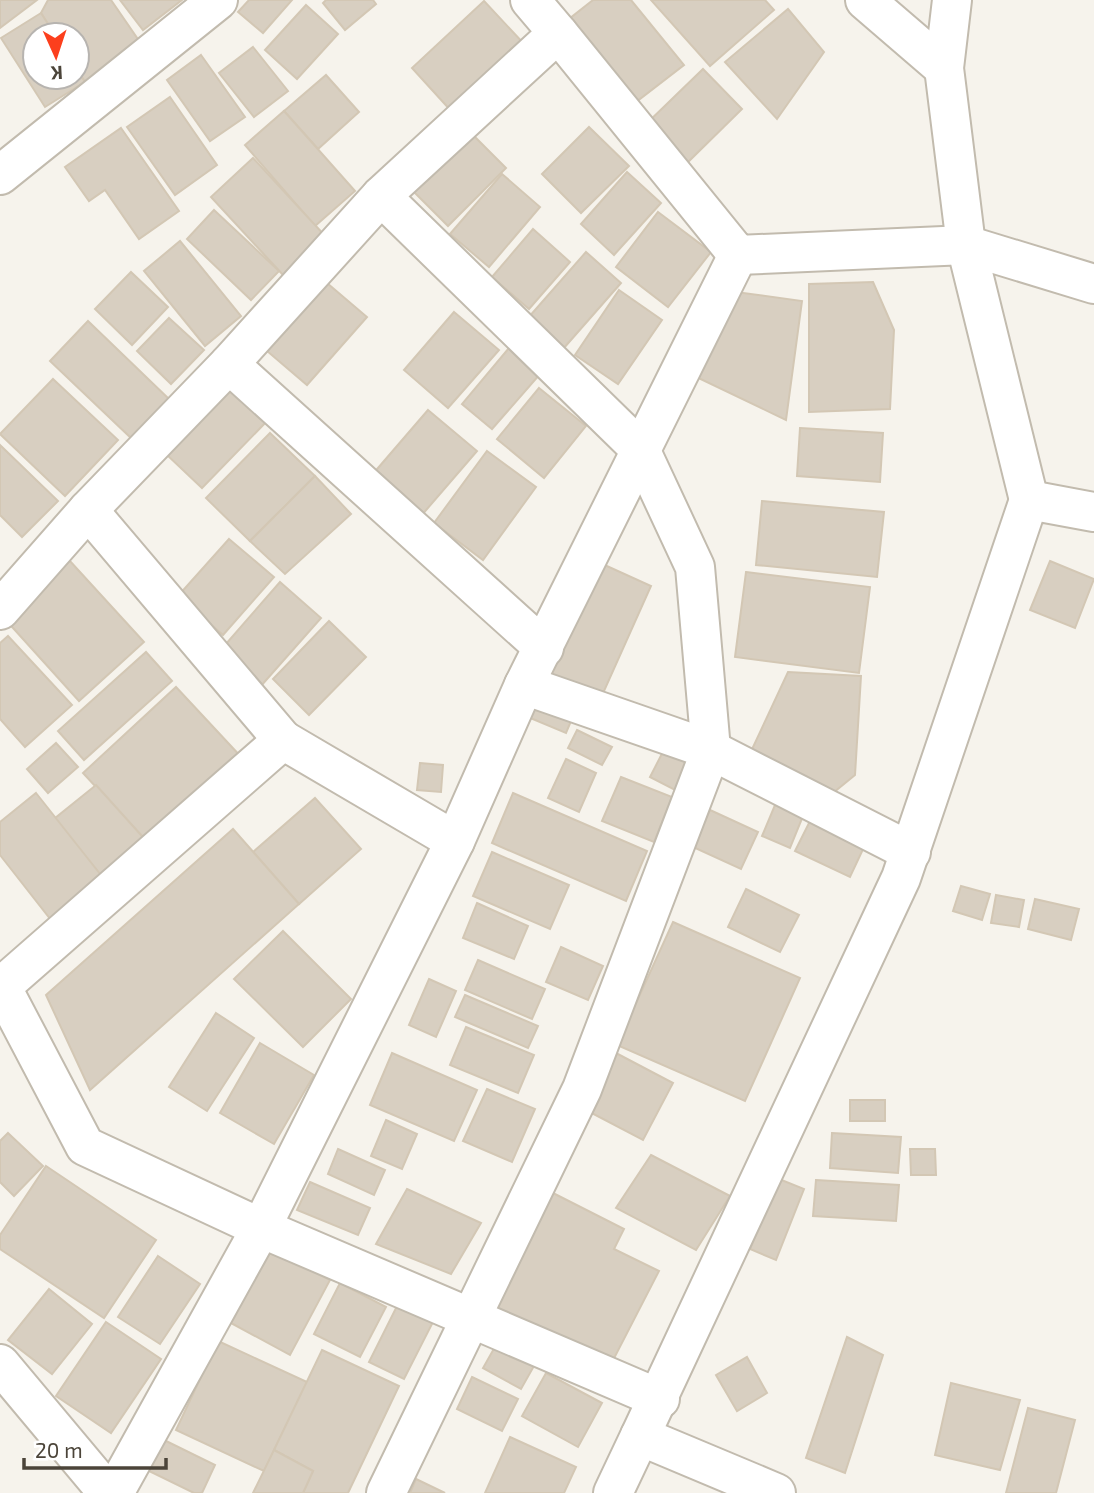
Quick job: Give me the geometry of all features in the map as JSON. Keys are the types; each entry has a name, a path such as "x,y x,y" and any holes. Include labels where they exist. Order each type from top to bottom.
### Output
{"street":[{"path":"0,175 218,0"},
{"path":"530,0 738,255"},
{"path":"865,0 944,68"},
{"path":"612,1493 660,1399 911,852 1029,500 966,245 944,68 952,0"},
{"path":"0,610 88,510 229,364 381,196 558,33"},
{"path":"381,196 640,449 695,567 711,750 582,1089 386,1493"},
{"path":"738,255 966,245 1094,284"},
{"path":"114,1493 261,1228 455,841 524,685 738,255"},
{"path":"229,364 544,648"},
{"path":"1029,500 1094,512"},
{"path":"88,510 283,740 455,841"},
{"path":"524,685 711,750 911,852"},
{"path":"283,740 1,986 85,1146 261,1228 660,1399"},
{"path":"0,1364 108,1493"},
{"path":"640,1436 776,1493"}],"building":[{"path":"0,0 37,0 0,28"},
{"path":"48,0 111,0 144,48 91,79 91,21 46,21 41,13"},
{"path":"120,0 182,0 143,30"},
{"path":"249,0 292,0 263,33 238,12"},
{"path":"326,0 373,0 376,4 345,30 323,3"},
{"path":"593,0 631,0 684,65 636,102 569,19"},
{"path":"651,0 765,0 774,10 710,66"},
{"path":"484,1 526,46 453,113 412,68"},
{"path":"306,5 338,34 297,79 265,50"},
{"path":"788,9 824,52 777,119 725,62"},
{"path":"41,13 46,21 28,21"},
{"path":"21,26 21,69 1,38"},
{"path":"253,47 288,91 254,117 219,73"},
{"path":"201,55 245,117 210,141 167,80"},
{"path":"703,69 742,109 683,167 643,127"},
{"path":"326,75 359,112 318,149 284,111"},
{"path":"35,91 71,91 45,107"},
{"path":"170,97 217,165 175,195 127,127"},
{"path":"284,111 355,191 315,226 245,145"},
{"path":"589,127 629,166 581,213 542,174"},
{"path":"121,128 179,211 139,239 105,190 89,201 65,167"},
{"path":"468,130 506,168 448,226 410,188"},
{"path":"253,158 327,238 284,276 211,197"},
{"path":"627,172 661,203 614,255 581,224"},
{"path":"502,174 540,207 489,267 450,234"},
{"path":"214,210 279,271 251,300 187,239"},
{"path":"658,212 711,252 668,307 616,267"},
{"path":"533,229 570,262 529,309 492,277"},
{"path":"180,241 241,316 205,346 144,271"},
{"path":"586,252 621,283 556,357 521,326"},
{"path":"131,272 168,307 132,345 95,309"},
{"path":"873,282 894,330 890,409 809,412 809,284"},
{"path":"327,283 367,317 307,385 267,351"},
{"path":"619,290 662,320 618,384 575,355"},
{"path":"728,291 802,301 786,420 688,373"},
{"path":"454,312 499,350 448,408 404,370"},
{"path":"169,318 204,350 171,384 137,351"},
{"path":"88,321 169,399 131,438 50,361"},
{"path":"509,348 540,374 492,429 462,404"},
{"path":"53,379 118,440 65,496 0,434"},
{"path":"233,383 270,418 202,488 166,454"},
{"path":"539,388 586,426 544,478 497,439"},
{"path":"428,410 477,451 421,516 372,475"},
{"path":"800,428 883,433 880,482 797,476"},
{"path":"270,433 315,476 250,541 206,498"},
{"path":"0,445 58,501 22,537 0,515"},
{"path":"487,451 536,487 483,560 434,523"},
{"path":"315,476 351,514 285,574 250,541"},
{"path":"762,501 884,512 877,577 756,565"},
{"path":"229,539 274,577 223,635 178,596"},
{"path":"69,560 144,642 79,701 4,618"},
{"path":"1050,561 1094,579 1075,628 1030,610"},
{"path":"598,562 651,586 596,709 543,685"},
{"path":"746,572 870,587 859,673 735,657"},
{"path":"280,582 321,618 260,687 219,652"},
{"path":"329,621 366,657 309,715 273,679"},
{"path":"8,636 72,705 25,747 0,719 0,643"},
{"path":"146,652 172,681 84,760 58,731"},
{"path":"788,672 861,676 855,775 828,797 747,760"},
{"path":"176,687 244,760 150,845 83,773"},
{"path":"532,697 574,714 566,733 523,715"},
{"path":"577,730 612,747 602,765 568,748"},
{"path":"669,740 694,752 675,790 650,777"},
{"path":"56,743 78,767 48,793 27,769"},
{"path":"566,759 596,773 579,812 548,798"},
{"path":"420,763 443,765 441,792 417,790"},
{"path":"621,777 672,797 654,842 602,821"},
{"path":"96,785 150,845 108,884 54,819"},
{"path":"36,793 108,884 55,925 0,855 0,822"},
{"path":"513,793 647,851 626,901 492,843"},
{"path":"315,798 361,849 299,904 253,852"},
{"path":"775,805 803,816 790,848 762,836"},
{"path":"710,810 758,832 741,869 693,847"},
{"path":"811,819 865,845 850,877 795,851"},
{"path":"233,829 299,904 90,1090 46,995"},
{"path":"492,852 569,885 550,929 473,896"},
{"path":"961,886 990,894 982,920 953,911"},
{"path":"746,889 799,915 780,952 728,927"},
{"path":"996,895 1024,900 1019,927 991,923"},
{"path":"1035,899 1079,909 1071,940 1028,929"},
{"path":"477,903 528,926 514,959 463,938"},
{"path":"673,922 800,978 745,1101 617,1045"},
{"path":"283,931 351,999 303,1047 234,979"},
{"path":"561,947 603,966 588,1000 546,982"},
{"path":"478,960 545,989 532,1019 465,990"},
{"path":"429,979 456,991 436,1037 409,1025"},
{"path":"465,995 538,1026 528,1048 455,1017"},
{"path":"216,1013 254,1038 207,1111 169,1087"},
{"path":"466,1027 534,1055 518,1093 450,1065"},
{"path":"260,1043 314,1075 274,1144 220,1113"},
{"path":"614,1052 673,1083 643,1140 584,1109"},
{"path":"392,1053 477,1090 454,1141 370,1105"},
{"path":"487,1089 535,1109 512,1162 463,1141"},
{"path":"850,1100 885,1100 885,1121 850,1121"},
{"path":"386,1120 417,1134 402,1169 371,1156"},
{"path":"8,1133 43,1166 14,1196 0,1182 0,1141"},
{"path":"832,1133 901,1137 898,1173 830,1168"},
{"path":"338,1149 385,1170 374,1195 328,1174"},
{"path":"910,1149 935,1149 936,1175 911,1175"},
{"path":"651,1155 730,1196 696,1250 616,1208"},
{"path":"46,1166 156,1240 104,1318 0,1249 0,1235"},
{"path":"779,1179 804,1189 776,1260 750,1249"},
{"path":"816,1180 899,1185 896,1221 813,1216"},
{"path":"310,1182 370,1208 358,1235 297,1210"},
{"path":"407,1189 481,1223 451,1274 376,1244"},
{"path":"551,1192 624,1229 614,1249 659,1271 608,1370 490,1311"},
{"path":"270,1249 330,1280 290,1355 231,1323"},
{"path":"158,1256 200,1284 160,1344 118,1317"},
{"path":"340,1283 386,1307 360,1357 314,1334"},
{"path":"49,1289 92,1324 52,1374 8,1340"},
{"path":"399,1302 434,1320 404,1379 369,1362"},
{"path":"106,1322 161,1359 111,1433 56,1396"},
{"path":"847,1337 883,1355 845,1473 806,1458"},
{"path":"218,1341 307,1382 264,1471 176,1430"},
{"path":"496,1345 534,1366 521,1389 483,1368"},
{"path":"322,1350 399,1386 348,1493 303,1493 313,1471 274,1450"},
{"path":"747,1357 767,1393 737,1411 716,1375"},
{"path":"546,1373 602,1403 578,1447 522,1416"},
{"path":"472,1377 518,1399 502,1431 457,1409"},
{"path":"951,1383 1020,1400 1000,1470 935,1455"},
{"path":"1028,1408 1075,1420 1056,1493 1006,1493"},
{"path":"510,1437 576,1467 564,1493 485,1493"},
{"path":"162,1439 215,1465 202,1493 194,1493 147,1470"},
{"path":"274,1450 313,1471 303,1493 253,1493"},
{"path":"416,1479 445,1493 410,1493"}]}
